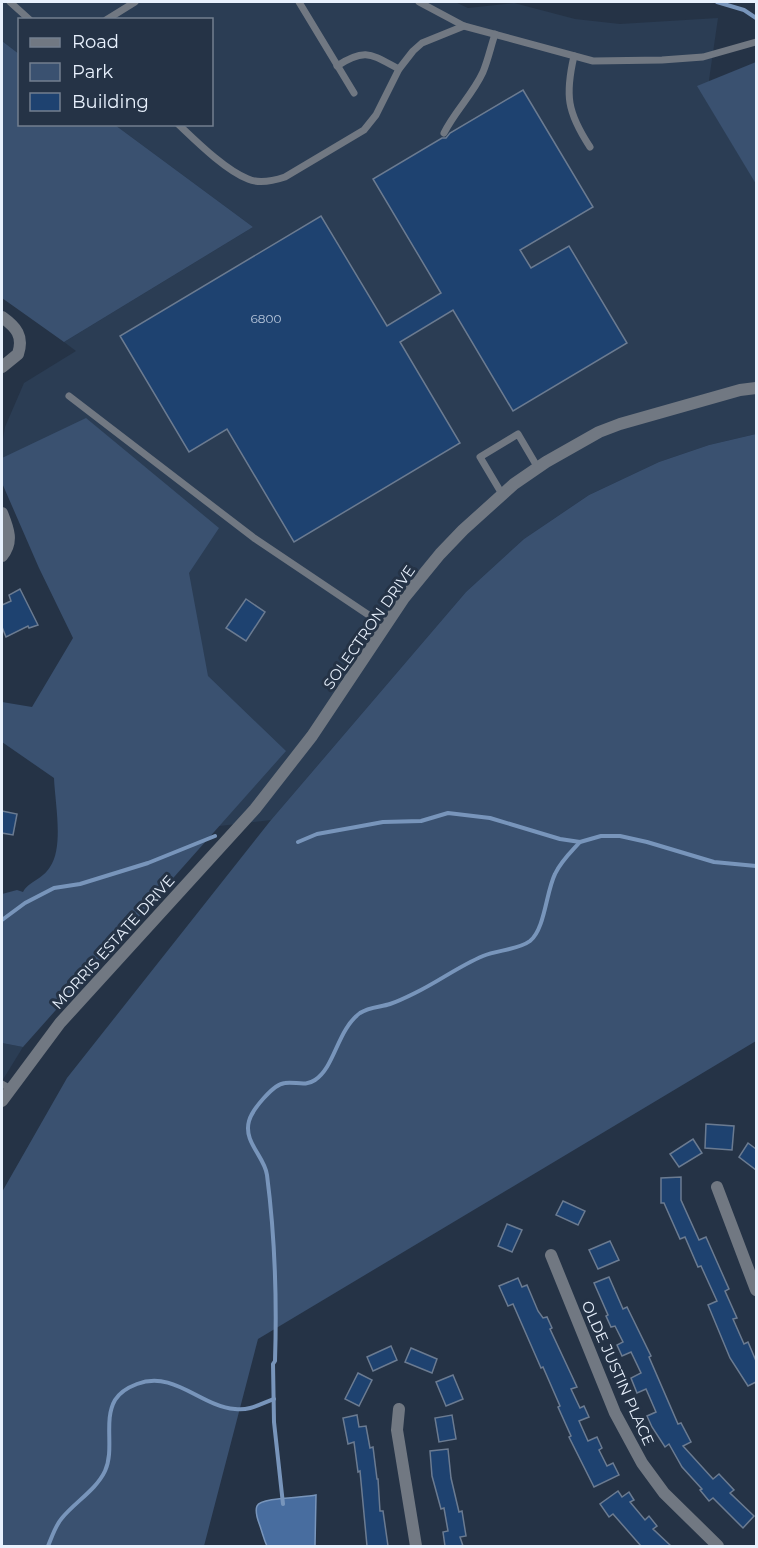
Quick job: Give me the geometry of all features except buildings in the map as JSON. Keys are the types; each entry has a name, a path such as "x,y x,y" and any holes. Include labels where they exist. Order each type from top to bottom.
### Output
{"street":[{"path":"2,317 13,325 21,339 18,354 2,367"},
{"name":"SOLECTRON DRIVE","path":"255,809 312,736 404,598 440,554 502,494 575,445 621,424 740,390 756,388"},
{"path":"2,513 10,536 2,556"},
{"name":"MORRIS ESTATE DRIVE","path":"2,1101 6,1086 60,1023 255,809"},
{"path":"717,1187 756,1290"},
{"name":"OLDE JUSTIN PLACE","path":"551,1255 615,1413 636,1453 664,1493 718,1546"},
{"path":"399,1409 397,1430 399,1449 416,1546"}],"lane":[{"path":"10,2 28,18"},
{"path":"109,18 135,2"},
{"path":"299,2 354,93"},
{"path":"419,2 464,26 593,61 703,57 756,42"},
{"path":"180,126 202,147 248,180 273,181 285,177 364,130 376,115 406,58 422,43 464,26"},
{"path":"444,133 452,117 483,72 495,34"},
{"path":"337,66 359,54 368,54 399,69"},
{"path":"574,56 567,91 575,122 590,147"},
{"path":"69,396 254,537 386,626"},
{"path":"502,494 480,457 518,434 538,468"}],"shaded area":[{"path":"2,2 455,2 468,8 514,3 575,19 620,24 718,18 709,80 756,158 756,434 709,445 659,462 589,495 524,539 466,592 271,820 168,832 2,459 2,445 5,427 24,383 76,351 64,342 253,227 116,126 213,126 213,18 18,18 18,53 2,41"},
{"path":"2,1043 23,1047 2,1081"},
{"path":"316,1495 315,1546 267,1546 257,1518 257,1506 274,1499"}],"green space":[{"path":"2,41 18,53 18,126 116,126 253,227 64,342 2,298"},
{"path":"756,62 756,184 697,86"},
{"path":"86,418 219,528 189,573 208,676 286,751 23,1047 2,1043 2,894 17,890 23,892 50,867 57,848 57,812 54,778 2,742 2,702 32,707 73,638 2,483 2,458"},
{"path":"756,434 756,1041 258,1339 204,1546 2,1546 2,1192 67,1078 271,820 466,592 524,539 589,495 659,462 709,445"}],"waterway":[{"path":"717,2 744,10 756,18"},
{"path":"298,842 317,834 383,822 421,821 448,813 490,818 560,839 580,842 601,836 620,836 714,862 756,866"},
{"path":"2,920 25,903 54,888 80,884 148,863 215,836"},
{"path":"283,1504 274,1422 273,1364 275,1361 276,1314 272,1222 267,1175 249,1136 251,1116 264,1098 280,1084 308,1083 322,1074 346,1029 360,1013 403,999 483,956 530,941 539,928 555,874 580,842"},
{"path":"48,1546 60,1521 91,1490 105,1471 109,1454 109,1426 112,1408 117,1397 125,1390 150,1381 163,1382 175,1385 210,1402 235,1409 255,1407 274,1399"}]}
